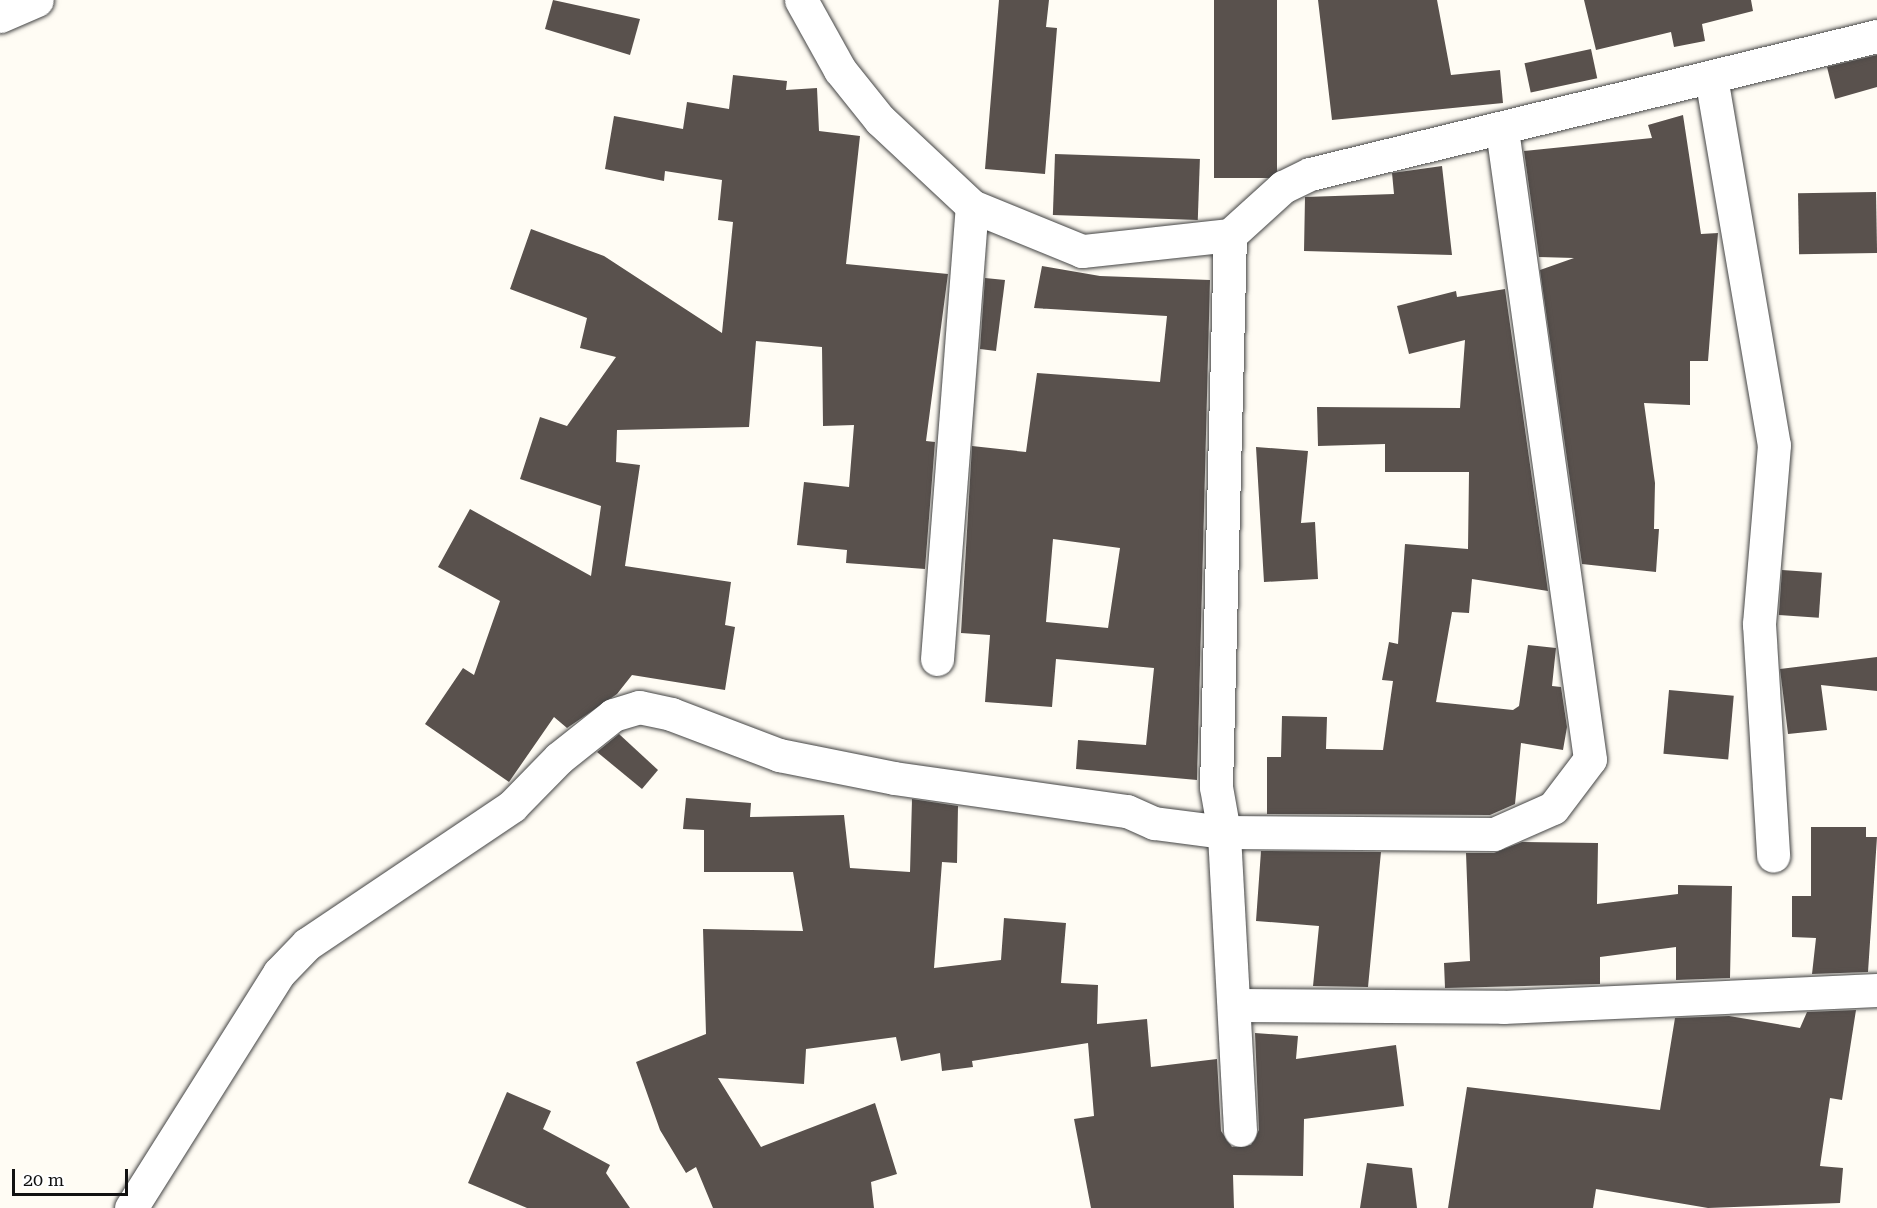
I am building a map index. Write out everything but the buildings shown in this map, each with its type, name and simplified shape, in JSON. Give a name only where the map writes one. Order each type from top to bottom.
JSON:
[{"type":"street","points":[[0,16],[37,0]]},
{"type":"street","points":[[801,0],[840,70],[880,120],[972,206],[1082,251],[1230,235],[1283,187],[1310,174],[1502,130],[1877,36]]},
{"type":"street","points":[[1711,77],[1774,445],[1760,624],[1773,856]]},
{"type":"street","points":[[131,1208],[279,973],[307,944],[512,806],[559,758],[613,715],[639,708],[671,714],[778,755],[894,778],[1127,811],[1154,823],[1224,832],[1494,834],[1553,808],[1590,759],[1502,130]]},
{"type":"street","points":[[937,659],[972,206]]},
{"type":"street","points":[[1230,235],[1216,787],[1224,832],[1236,1005],[1240,1130]]},
{"type":"street","points":[[1236,1005],[1503,1007],[1877,990]]}]
